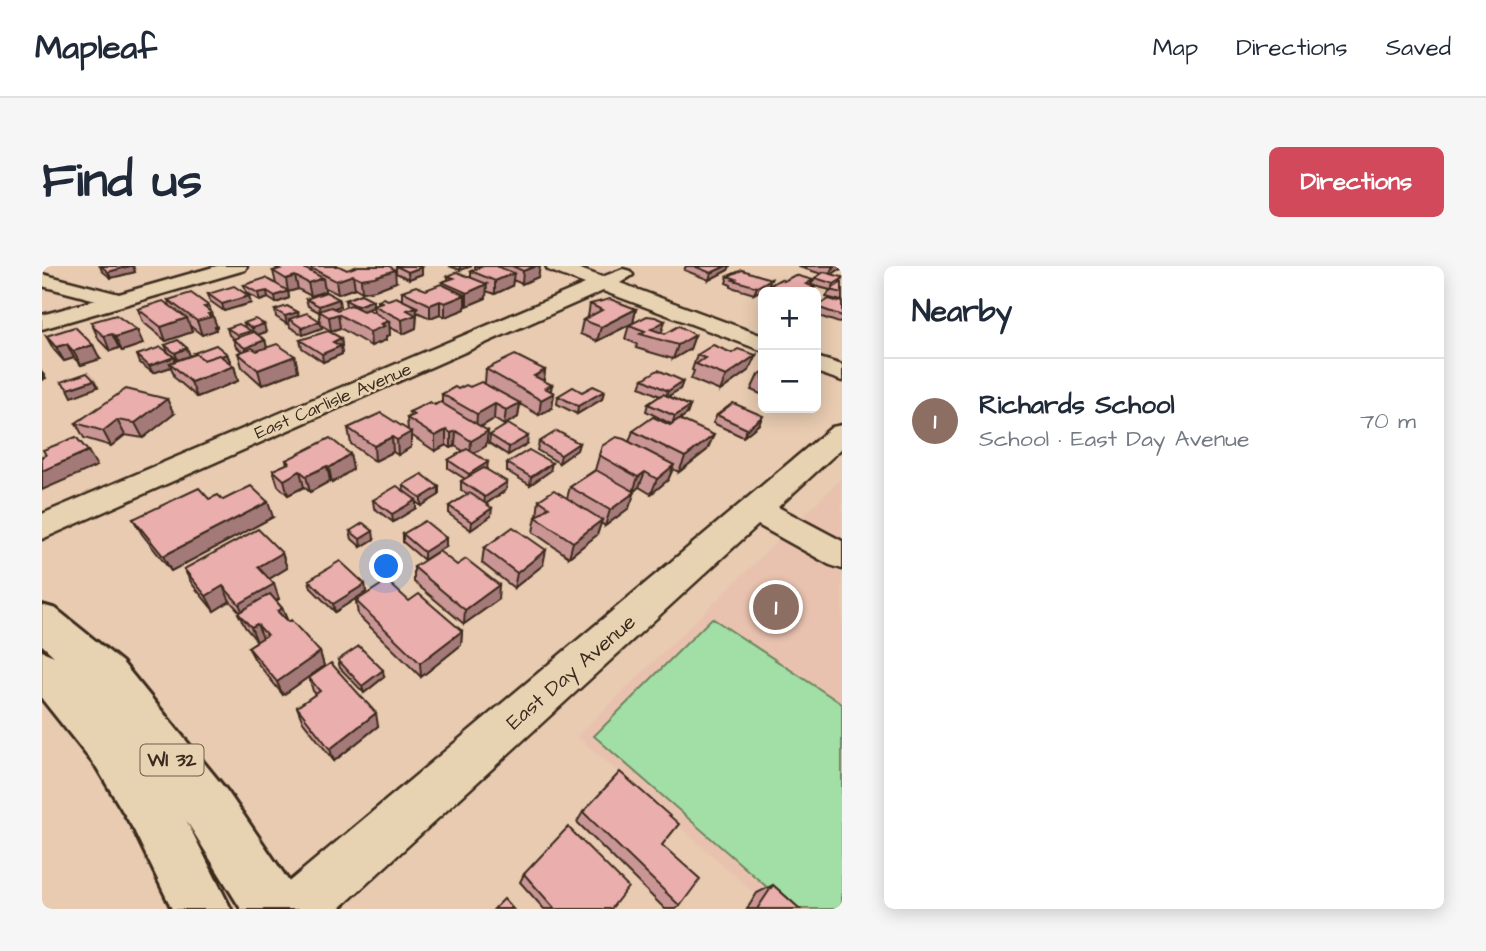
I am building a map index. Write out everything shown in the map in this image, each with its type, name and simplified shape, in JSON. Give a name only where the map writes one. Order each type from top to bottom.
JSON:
[{"type":"main road","name":"WI 32","points":[[42,621],[107,674],[209,809],[274,909]]},
{"type":"main road","name":"WI 32","points":[[42,670],[66,692],[131,773],[202,909]]},
{"type":"street","points":[[42,322],[238,266]]},
{"type":"street","points":[[555,266],[608,275],[758,324]]},
{"type":"street","points":[[608,275],[758,342]]},
{"type":"street","name":"East Carlisle Avenue","points":[[42,527],[608,275]]},
{"type":"street","points":[[42,279],[120,300]]},
{"type":"street","points":[[821,347],[842,354]]},
{"type":"street","points":[[821,366],[842,374]]},
{"type":"street","name":"East Day Avenue","points":[[298,909],[842,433]]},
{"type":"street","points":[[757,510],[842,555]]},
{"type":"shaded area","points":[[842,478],[842,909],[772,909],[577,736]]},
{"type":"green space","points":[[712,618],[842,704],[842,909],[792,909],[594,736]]},
{"type":"building","points":[[101,266],[130,266],[108,272]]},
{"type":"building","points":[[281,266],[300,266],[323,278],[308,283],[295,276],[286,279],[273,271]]},
{"type":"building","points":[[339,266],[347,270],[358,266],[389,266],[395,270],[374,277],[361,279],[353,275],[336,281],[311,268]]},
{"type":"building","points":[[396,266],[419,266],[422,267],[408,272]]},
{"type":"building","points":[[478,266],[496,266],[514,273],[495,281],[471,271],[481,267]]},
{"type":"building","points":[[512,266],[536,266],[523,271]]},
{"type":"building","points":[[694,266],[726,266],[711,273]]},
{"type":"building","points":[[742,270],[771,279],[757,287],[728,276]]},
{"type":"building","points":[[457,272],[487,284],[467,293],[442,282],[454,278],[448,276]]},
{"type":"building","points":[[824,272],[842,279],[834,284],[815,278]]},
{"type":"building","points":[[795,275],[813,280],[806,284],[815,287],[770,285],[781,279],[784,281]]},
{"type":"building","points":[[266,278],[288,291],[275,296],[267,291],[258,293],[244,285]]},
{"type":"building","points":[[842,283],[842,293],[830,290]]},
{"type":"building","points":[[441,284],[465,295],[445,303],[440,301],[430,305],[402,291],[416,286],[426,290]]},
{"type":"building","points":[[234,286],[249,296],[222,304],[208,294]]},
{"type":"building","points":[[326,292],[339,299],[319,306],[306,299]]},
{"type":"building","points":[[191,293],[209,306],[204,307],[212,313],[208,314],[211,317],[197,321],[168,300]]},
{"type":"building","points":[[361,294],[373,300],[357,306],[345,300]]},
{"type":"building","points":[[396,297],[417,307],[407,310],[416,315],[402,320],[373,305],[382,302],[378,300],[383,298],[388,300]]},
{"type":"building","points":[[610,299],[636,309],[601,327],[583,320],[602,310],[590,304]]},
{"type":"building","points":[[829,299],[839,302],[842,300],[842,316],[821,308],[821,304]]},
{"type":"building","points":[[163,301],[187,318],[161,327],[138,309]]},
{"type":"building","points":[[351,305],[363,311],[368,309],[389,321],[381,324],[385,326],[370,332],[338,314],[329,317],[319,311],[331,307],[337,310]]},
{"type":"building","points":[[287,306],[298,312],[285,316],[275,310]]},
{"type":"building","points":[[307,313],[320,321],[302,328],[289,319]]},
{"type":"building","points":[[116,315],[137,330],[115,337],[112,334],[104,336],[92,326],[94,325],[91,322]]},
{"type":"building","points":[[647,316],[665,321],[651,329],[665,334],[679,326],[695,335],[678,345],[640,334],[645,331],[629,325]]},
{"type":"building","points":[[255,319],[264,324],[252,328],[244,323]]},
{"type":"building","points":[[239,324],[251,331],[238,335],[227,328]]},
{"type":"building","points":[[75,327],[93,345],[73,351],[67,344],[56,347],[46,336]]},
{"type":"building","points":[[328,331],[341,338],[333,342],[341,346],[322,354],[300,340]]},
{"type":"building","points":[[254,332],[265,340],[245,348],[233,339]]},
{"type":"building","points":[[178,340],[187,348],[175,353],[165,345]]},
{"type":"building","points":[[277,344],[295,356],[258,370],[238,353],[252,348],[257,351]]},
{"type":"building","points":[[216,345],[227,354],[204,360],[194,353]]},
{"type":"building","points":[[713,345],[732,353],[738,349],[756,355],[726,376],[696,364],[705,358],[697,355]]},
{"type":"building","points":[[161,347],[174,357],[149,366],[137,355]]},
{"type":"building","points":[[196,354],[204,360],[219,355],[234,366],[191,382],[170,363]]},
{"type":"building","points":[[515,355],[545,370],[534,376],[552,385],[545,388],[554,393],[541,400],[486,369]]},
{"type":"building","points":[[658,370],[683,381],[668,391],[643,379]]},
{"type":"building","points":[[87,373],[94,380],[68,389],[61,382]]},
{"type":"building","points":[[481,382],[520,403],[506,410],[495,404],[477,414],[442,394],[455,387],[470,387]]},
{"type":"building","points":[[593,386],[604,391],[578,406],[558,396],[573,387],[582,392]]},
{"type":"building","points":[[126,389],[167,399],[135,423],[117,420],[103,431],[76,423]]},
{"type":"building","points":[[663,394],[690,406],[675,416],[648,404]]},
{"type":"building","points":[[430,402],[435,405],[440,402],[488,431],[471,441],[456,431],[451,433],[446,430],[435,436],[407,418],[414,415],[409,412]]},
{"type":"building","points":[[733,403],[763,416],[747,429],[717,415]]},
{"type":"building","points":[[381,413],[411,432],[397,440],[392,437],[374,446],[348,428]]},
{"type":"building","points":[[653,417],[670,425],[679,419],[714,435],[685,457],[633,431]]},
{"type":"building","points":[[508,424],[528,436],[509,447],[490,435]]},
{"type":"building","points":[[557,431],[579,443],[561,455],[539,442]]},
{"type":"building","points":[[76,437],[88,451],[42,471],[42,456],[46,455],[43,450]]},
{"type":"building","points":[[616,437],[674,465],[657,479],[645,472],[638,477],[599,455],[602,446]]},
{"type":"building","points":[[330,438],[350,454],[329,468],[327,466],[306,476],[300,471],[284,480],[273,470],[289,463],[286,460]]},
{"type":"building","points":[[467,449],[488,462],[469,474],[448,460]]},
{"type":"building","points":[[529,450],[552,463],[531,477],[507,463]]},
{"type":"building","points":[[484,468],[507,482],[485,497],[461,481]]},
{"type":"building","points":[[596,470],[635,492],[610,510],[570,487]]},
{"type":"building","points":[[422,474],[439,487],[421,498],[403,485]]},
{"type":"building","points":[[251,486],[268,502],[163,556],[133,519],[199,488],[209,499],[218,495],[223,500]]},
{"type":"building","points":[[397,486],[416,500],[392,514],[373,500]]},
{"type":"building","points":[[554,490],[602,520],[573,542],[536,517],[549,507],[539,500]]},
{"type":"building","points":[[470,493],[492,508],[472,522],[449,506]]},
{"type":"building","points":[[425,521],[446,538],[424,552],[403,534]]},
{"type":"building","points":[[363,523],[373,531],[360,539],[350,531]]},
{"type":"building","points":[[513,527],[546,550],[517,573],[484,548]]},
{"type":"building","points":[[258,529],[282,553],[258,567],[274,584],[239,604],[223,586],[206,596],[184,569]]},
{"type":"building","points":[[439,551],[457,565],[466,559],[499,585],[465,610],[414,567]]},
{"type":"building","points":[[340,561],[365,584],[333,604],[309,580]]},
{"type":"building","points":[[387,581],[409,601],[419,594],[462,631],[420,663],[356,601]]},
{"type":"building","points":[[270,594],[282,608],[277,611],[288,622],[291,620],[320,652],[277,682],[248,647],[267,635],[257,624],[251,627],[238,613]]},
{"type":"building","points":[[359,646],[383,670],[362,686],[338,660]]},
{"type":"building","points":[[331,663],[376,713],[330,749],[297,707],[320,691],[309,678]]},
{"type":"building","points":[[620,772],[679,824],[662,845],[700,879],[680,906],[583,812]]},
{"type":"building","points":[[568,827],[628,887],[611,909],[555,909],[524,874]]},
{"type":"building","points":[[773,885],[800,909],[757,909]]},
{"type":"building","points":[[504,899],[513,909],[494,909]]},
{"type":"place","name":"Richards School","points":[[776,607]]}]
